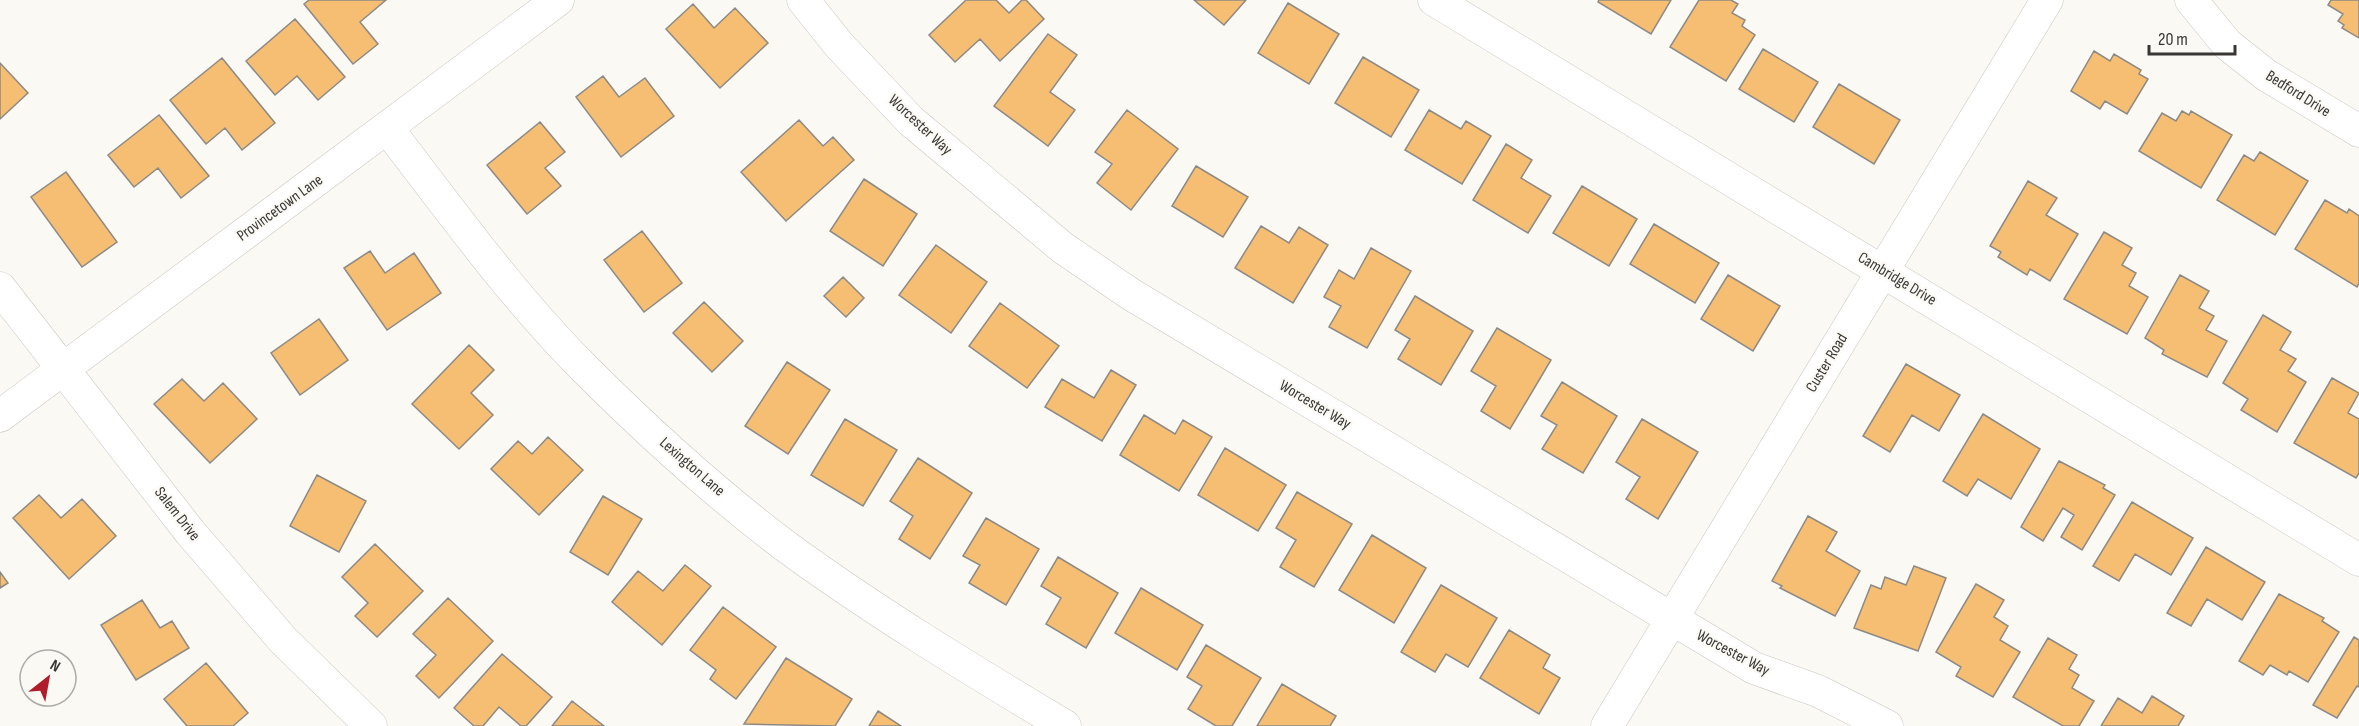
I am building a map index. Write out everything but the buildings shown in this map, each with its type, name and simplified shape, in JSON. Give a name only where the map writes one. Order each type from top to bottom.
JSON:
[{"type":"street","name":"Provincetown Lane","points":[[0,416],[388,129],[558,0]]},
{"type":"street","name":"Worcester Way","points":[[803,0],[839,45],[911,121],[1063,248],[1132,295],[1754,668],[1818,691],[1887,726]]},
{"type":"street","name":"Cambridge Drive","points":[[1434,0],[2359,560]]},
{"type":"street","name":"Custer Road","points":[[1607,726],[2047,0]]},
{"type":"street","name":"Bedford Drive","points":[[2191,0],[2227,44],[2266,75],[2359,131]]},
{"type":"street","name":"Lexington Lane","points":[[388,129],[512,290],[585,369],[689,466],[784,544],[933,647],[1065,726]]},
{"type":"street","name":"Salem Drive","points":[[0,288],[190,532],[283,640],[371,726]]}]
